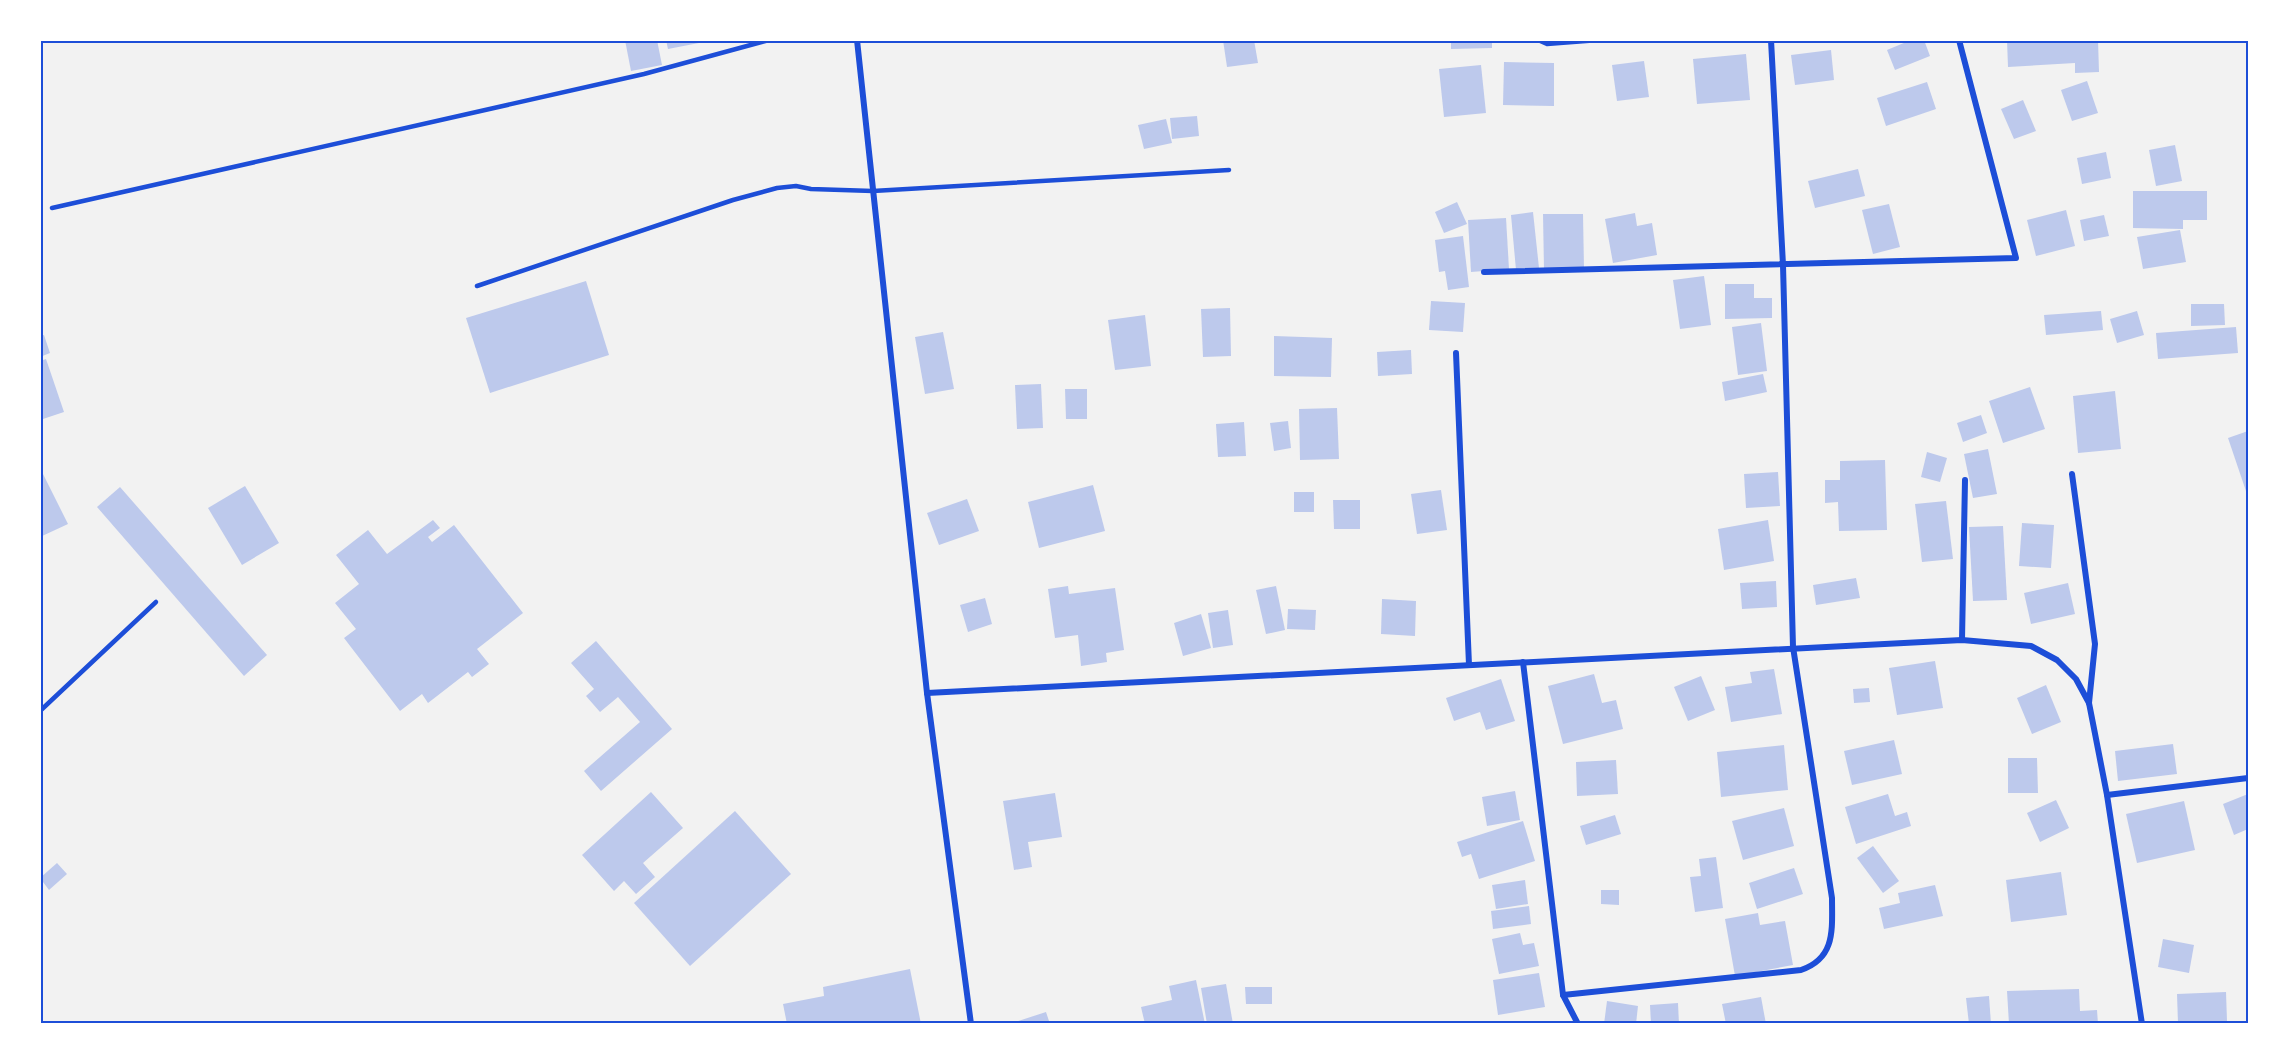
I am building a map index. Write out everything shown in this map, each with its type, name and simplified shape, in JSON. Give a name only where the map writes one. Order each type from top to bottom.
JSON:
[{"type":"street","points":[[857,40],[927,693],[971,1023]]},
{"type":"street","points":[[1563,995],[1801,970],[1813,966],[1822,958],[1829,946],[1832,931],[1832,898],[1793,647],[1783,265],[1771,40]]},
{"type":"street","points":[[1484,272],[2016,258],[1959,40]]},
{"type":"street","points":[[1456,353],[1469,664]]},
{"type":"street","points":[[2072,474],[2095,644],[2089,703],[2142,1023]]},
{"type":"street","points":[[1962,640],[1965,480]]},
{"type":"street","points":[[927,693],[1962,640],[2031,646],[2057,660],[2076,679],[2089,703]]},
{"type":"street","points":[[1523,662],[1563,995],[1578,1023]]},
{"type":"street","points":[[2106,795],[2248,778]]},
{"type":"lane","points":[[52,208],[644,74],[769,40]]},
{"type":"lane","points":[[1538,40],[1547,44],[1599,40]]},
{"type":"lane","points":[[477,286],[733,200],[777,188],[796,186],[811,189],[873,191],[1229,170]]},
{"type":"lane","points":[[40,711],[156,602]]},
{"type":"building","points":[[625,40],[657,40],[662,65],[631,71]]},
{"type":"building","points":[[666,40],[704,40],[704,42],[668,49]]},
{"type":"building","points":[[1223,40],[1254,40],[1258,63],[1227,67]]},
{"type":"building","points":[[1451,40],[1492,40],[1492,48],[1451,49]]},
{"type":"building","points":[[1911,40],[1924,40],[1930,56],[1895,70],[1887,50]]},
{"type":"building","points":[[2007,40],[2098,40],[2099,72],[2075,73],[2075,63],[2008,67]]},
{"type":"building","points":[[1831,50],[1834,80],[1795,85],[1791,55]]},
{"type":"building","points":[[1746,54],[1750,100],[1697,104],[1693,59]]},
{"type":"building","points":[[1644,61],[1649,97],[1617,101],[1612,65]]},
{"type":"building","points":[[1504,62],[1554,63],[1554,106],[1503,105]]},
{"type":"building","points":[[1481,65],[1486,113],[1444,117],[1439,69]]},
{"type":"building","points":[[2087,81],[2098,113],[2072,121],[2061,90]]},
{"type":"building","points":[[1927,82],[1936,109],[1886,126],[1877,98]]},
{"type":"building","points":[[2023,100],[2036,131],[2014,139],[2001,109]]},
{"type":"building","points":[[1197,116],[1199,136],[1172,139],[1170,118]]},
{"type":"building","points":[[1166,119],[1172,143],[1144,149],[1138,125]]},
{"type":"building","points":[[2175,145],[2182,181],[2156,186],[2149,150]]},
{"type":"building","points":[[2106,152],[2111,178],[2082,184],[2077,158]]},
{"type":"building","points":[[1858,169],[1865,196],[1815,208],[1808,181]]},
{"type":"building","points":[[2133,191],[2207,191],[2207,220],[2183,220],[2183,229],[2133,228]]},
{"type":"building","points":[[1457,202],[1467,224],[1444,233],[1435,212]]},
{"type":"building","points":[[1889,204],[1900,247],[1873,254],[1862,210]]},
{"type":"building","points":[[2066,210],[2075,246],[2036,256],[2027,220]]},
{"type":"building","points":[[1533,212],[1539,268],[1516,270],[1511,215]]},
{"type":"building","points":[[1635,213],[1637,226],[1652,223],[1657,255],[1613,263],[1605,219]]},
{"type":"building","points":[[1543,214],[1583,214],[1584,268],[1544,269]]},
{"type":"building","points":[[2104,215],[2109,236],[2084,241],[2080,220]]},
{"type":"building","points":[[1506,218],[1509,269],[1471,272],[1468,220]]},
{"type":"building","points":[[2180,230],[2186,262],[2143,269],[2137,237]]},
{"type":"building","points":[[1463,236],[1469,287],[1448,290],[1445,271],[1439,272],[1435,240]]},
{"type":"building","points":[[1704,276],[1711,325],[1680,329],[1673,280]]},
{"type":"building","points":[[586,281],[609,355],[490,393],[466,318]]},
{"type":"building","points":[[1725,284],[1754,284],[1754,298],[1772,298],[1772,318],[1725,319]]},
{"type":"building","points":[[1431,301],[1465,303],[1463,332],[1429,330]]},
{"type":"building","points":[[2191,304],[2224,304],[2225,325],[2191,326]]},
{"type":"building","points":[[1230,308],[1231,356],[1203,357],[1201,309]]},
{"type":"building","points":[[2101,311],[2103,330],[2046,335],[2044,315]]},
{"type":"building","points":[[2137,311],[2144,335],[2117,343],[2110,319]]},
{"type":"building","points":[[1145,315],[1151,366],[1115,370],[1108,320]]},
{"type":"building","points":[[1761,323],[1767,371],[1738,375],[1732,327]]},
{"type":"building","points":[[2236,327],[2238,353],[2158,359],[2156,333]]},
{"type":"building","points":[[943,332],[954,389],[925,394],[915,337]]},
{"type":"building","points":[[44,335],[50,353],[40,357],[40,336]]},
{"type":"building","points":[[1274,336],[1332,338],[1331,377],[1274,376]]},
{"type":"building","points":[[1411,350],[1412,374],[1378,376],[1377,352]]},
{"type":"building","points":[[46,359],[64,412],[40,420],[40,361]]},
{"type":"building","points":[[1763,374],[1767,392],[1725,401],[1722,382]]},
{"type":"building","points":[[1041,384],[1043,428],[1017,429],[1015,385]]},
{"type":"building","points":[[2030,387],[2045,429],[2003,443],[1989,401]]},
{"type":"building","points":[[1065,389],[1087,389],[1087,419],[1066,419]]},
{"type":"building","points":[[2115,391],[2121,449],[2078,453],[2073,396]]},
{"type":"building","points":[[1337,408],[1339,459],[1300,460],[1299,409]]},
{"type":"building","points":[[1981,415],[1987,433],[1963,442],[1957,423]]},
{"type":"building","points":[[1288,421],[1291,448],[1274,451],[1270,423]]},
{"type":"building","points":[[1244,422],[1246,456],[1218,457],[1216,424]]},
{"type":"building","points":[[2248,431],[2248,497],[2228,438]]},
{"type":"building","points":[[1988,449],[1997,494],[1973,498],[1964,454]]},
{"type":"building","points":[[1927,452],[1947,458],[1940,482],[1921,477]]},
{"type":"building","points":[[1885,460],[1887,530],[1839,531],[1838,502],[1825,503],[1825,480],[1840,480],[1840,461]]},
{"type":"building","points":[[40,468],[68,524],[40,537]]},
{"type":"building","points":[[1778,472],[1780,506],[1746,508],[1744,474]]},
{"type":"building","points":[[1093,485],[1105,531],[1039,548],[1028,502]]},
{"type":"building","points":[[245,486],[279,543],[242,565],[208,508]]},
{"type":"building","points":[[120,487],[267,655],[244,676],[97,507]]},
{"type":"building","points":[[1441,490],[1447,530],[1417,534],[1411,494]]},
{"type":"building","points":[[1294,492],[1314,492],[1314,512],[1294,512]]},
{"type":"building","points":[[967,499],[979,531],[939,545],[927,513]]},
{"type":"building","points":[[1333,500],[1360,500],[1360,529],[1334,529]]},
{"type":"building","points":[[1946,501],[1953,559],[1922,562],[1915,504]]},
{"type":"building","points":[[433,520],[440,528],[428,537],[432,542],[454,525],[523,613],[477,649],[489,664],[472,677],[468,672],[428,703],[422,694],[400,711],[344,638],[356,629],[335,603],[359,584],[336,555],[368,530],[387,554]]},
{"type":"building","points":[[1768,520],[1774,561],[1724,570],[1718,529]]},
{"type":"building","points":[[2022,523],[2054,525],[2051,568],[2019,566]]},
{"type":"building","points":[[2003,526],[2007,600],[1973,601],[1969,527]]},
{"type":"building","points":[[1856,578],[1860,598],[1816,605],[1813,585]]},
{"type":"building","points":[[1776,581],[1777,607],[1742,609],[1740,583]]},
{"type":"building","points":[[2068,583],[2075,614],[2031,624],[2024,593]]},
{"type":"building","points":[[1068,586],[1069,594],[1115,588],[1124,650],[1106,653],[1107,662],[1081,666],[1078,635],[1055,638],[1048,589]]},
{"type":"building","points":[[1276,586],[1285,630],[1266,634],[1256,590]]},
{"type":"building","points":[[985,598],[992,624],[968,632],[960,605]]},
{"type":"building","points":[[1382,599],[1416,601],[1415,636],[1381,634]]},
{"type":"building","points":[[1288,609],[1316,610],[1315,630],[1287,629]]},
{"type":"building","points":[[1228,610],[1233,645],[1213,648],[1208,613]]},
{"type":"building","points":[[1201,614],[1211,648],[1183,656],[1174,623]]},
{"type":"building","points":[[596,641],[672,729],[601,791],[584,771],[640,722],[618,697],[600,712],[586,696],[594,689],[571,663]]},
{"type":"building","points":[[1935,661],[1943,708],[1897,715],[1889,668]]},
{"type":"building","points":[[1774,669],[1782,714],[1731,722],[1725,687],[1752,683],[1750,672]]},
{"type":"building","points":[[1594,674],[1602,703],[1616,700],[1623,729],[1563,744],[1548,686]]},
{"type":"building","points":[[1701,676],[1715,710],[1688,721],[1674,687]]},
{"type":"building","points":[[1501,679],[1515,721],[1486,730],[1480,712],[1454,721],[1446,698]]},
{"type":"building","points":[[2046,685],[2061,722],[2032,734],[2017,698]]},
{"type":"building","points":[[1869,688],[1870,702],[1854,703],[1853,689]]},
{"type":"building","points":[[1894,740],[1902,774],[1852,785],[1844,751]]},
{"type":"building","points":[[2173,744],[2177,774],[2118,781],[2115,751]]},
{"type":"building","points":[[1784,745],[1788,790],[1721,797],[1717,752]]},
{"type":"building","points":[[2008,758],[2037,758],[2038,793],[2008,793]]},
{"type":"building","points":[[1616,760],[1618,794],[1577,796],[1576,762]]},
{"type":"building","points":[[1515,791],[1520,820],[1487,826],[1482,797]]},
{"type":"building","points":[[651,792],[683,828],[643,863],[655,877],[636,894],[624,881],[614,891],[582,855]]},
{"type":"building","points":[[1055,793],[1062,837],[1028,842],[1032,867],[1014,870],[1003,801]]},
{"type":"building","points":[[1888,794],[1895,816],[1907,812],[1911,826],[1856,844],[1845,807]]},
{"type":"building","points":[[2248,794],[2248,829],[2234,835],[2223,804]]},
{"type":"building","points":[[2056,800],[2069,828],[2040,842],[2027,813]]},
{"type":"building","points":[[2184,801],[2195,850],[2137,863],[2126,814]]},
{"type":"building","points":[[1784,808],[1794,846],[1743,860],[1732,821]]},
{"type":"building","points":[[735,811],[791,874],[690,966],[634,903]]},
{"type":"building","points":[[1615,815],[1621,834],[1586,845],[1580,826]]},
{"type":"building","points":[[1523,821],[1535,861],[1479,879],[1471,854],[1462,857],[1457,842]]},
{"type":"building","points":[[1873,846],[1899,881],[1883,893],[1857,858]]},
{"type":"building","points":[[1716,857],[1723,908],[1695,912],[1690,877],[1701,876],[1699,859]]},
{"type":"building","points":[[57,863],[67,874],[49,890],[40,878]]},
{"type":"building","points":[[1794,868],[1803,894],[1757,909],[1749,883]]},
{"type":"building","points":[[2061,872],[2067,915],[2011,922],[2006,880]]},
{"type":"building","points":[[1525,880],[1528,904],[1496,909],[1492,885]]},
{"type":"building","points":[[1935,885],[1943,916],[1884,929],[1879,908],[1900,903],[1898,893]]},
{"type":"building","points":[[1601,890],[1619,890],[1619,905],[1601,904]]},
{"type":"building","points":[[1529,906],[1531,924],[1493,929],[1491,911]]},
{"type":"building","points":[[1758,913],[1760,925],[1785,921],[1793,965],[1735,976],[1725,919]]},
{"type":"building","points":[[1520,933],[1523,945],[1534,943],[1539,966],[1499,974],[1492,939]]},
{"type":"building","points":[[2163,939],[2194,945],[2189,973],[2158,967]]},
{"type":"building","points":[[910,969],[921,1024],[787,1024],[783,1004],[824,996],[823,987]]},
{"type":"building","points":[[1539,973],[1545,1007],[1498,1015],[1493,980]]},
{"type":"building","points":[[1196,980],[1205,1024],[1145,1024],[1141,1007],[1172,1000],[1169,986]]},
{"type":"building","points":[[1226,984],[1233,1024],[1207,1024],[1201,988]]},
{"type":"building","points":[[1245,987],[1272,987],[1272,1004],[1246,1004]]},
{"type":"building","points":[[2079,989],[2080,1011],[2097,1010],[2098,1024],[2009,1024],[2007,991]]},
{"type":"building","points":[[2226,992],[2227,1021],[2178,1023],[2177,994]]},
{"type":"building","points":[[1989,996],[1991,1024],[1969,1024],[1966,998]]},
{"type":"building","points":[[1761,997],[1766,1024],[1726,1024],[1722,1004]]},
{"type":"building","points":[[1607,1001],[1638,1006],[1636,1024],[1604,1024]]},
{"type":"building","points":[[1678,1003],[1679,1024],[1651,1024],[1650,1005]]},
{"type":"building","points":[[1046,1012],[1050,1024],[1012,1024],[1012,1023]]}]
